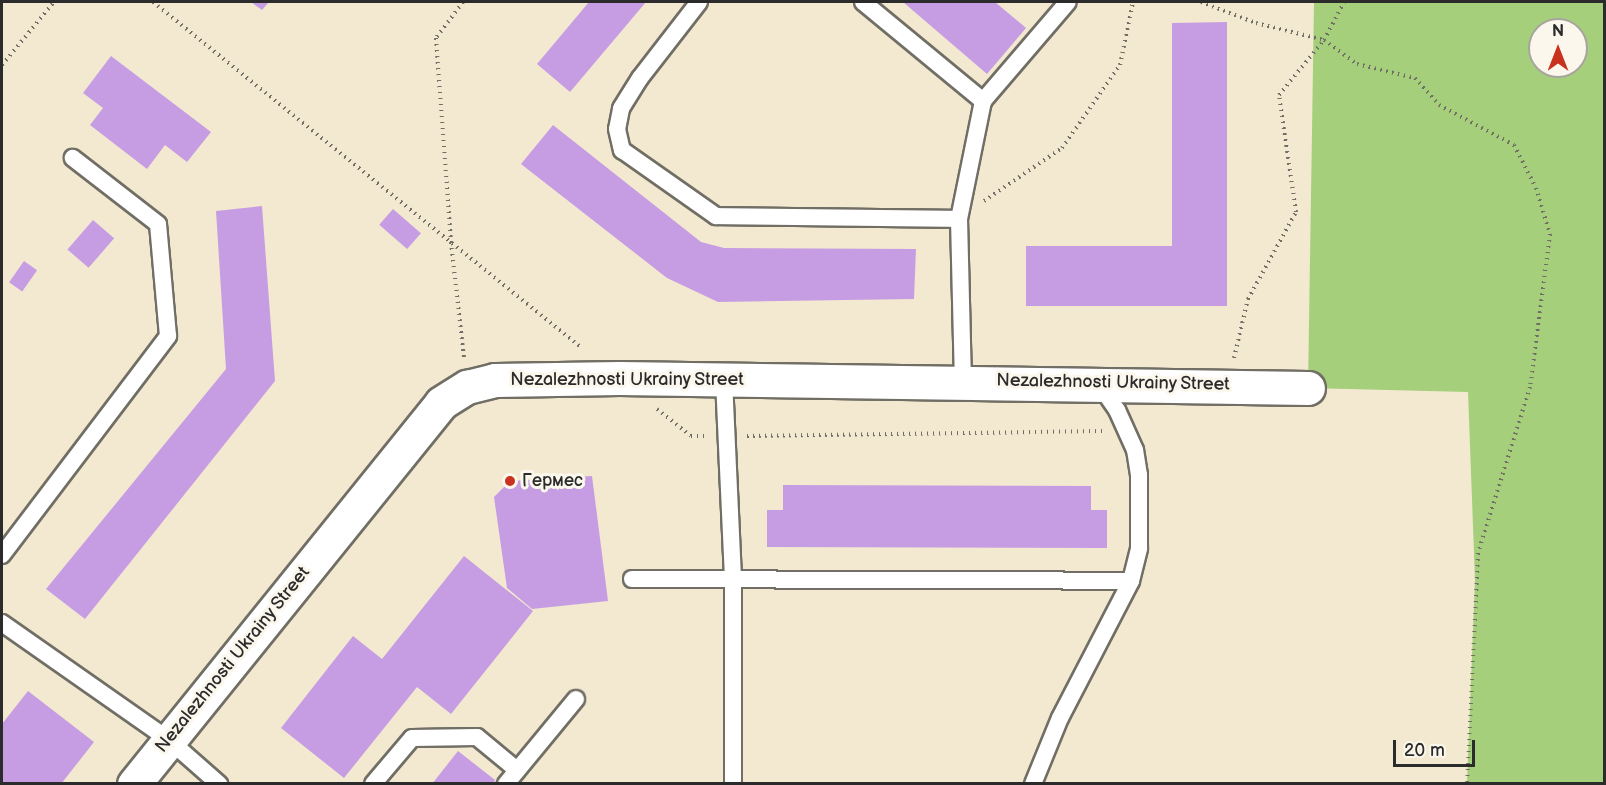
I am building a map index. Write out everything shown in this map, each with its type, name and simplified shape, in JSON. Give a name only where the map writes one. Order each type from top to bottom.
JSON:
[{"type":"street","name":"Nezalezhnosti Ukrainy Street","points":[[134,783],[441,403],[467,387],[495,380],[619,378],[963,380],[1308,388]]},
{"type":"lane","points":[[699,2],[640,78],[621,109],[617,129],[622,150],[716,216],[959,219]]},
{"type":"lane","points":[[863,2],[983,101]]},
{"type":"lane","points":[[963,380],[959,219],[983,101],[1068,2]]},
{"type":"lane","points":[[2,555],[168,336],[158,224],[73,158]]},
{"type":"lane","points":[[724,380],[733,580],[733,783]]},
{"type":"lane","points":[[1033,783],[1060,718],[1131,581],[1139,548],[1139,475],[1128,430],[1097,382]]},
{"type":"lane","points":[[632,579],[1131,581]]},
{"type":"lane","points":[[2,623],[169,740],[219,783]]},
{"type":"lane","points":[[373,783],[412,738],[477,737],[512,777],[576,699]]},
{"type":"path","points":[[2,65],[54,2]]},
{"type":"path","points":[[153,2],[619,378]]},
{"type":"path","points":[[464,2],[436,38],[451,242],[467,387]]},
{"type":"path","points":[[959,219],[1062,148],[1120,65],[1132,2]]},
{"type":"path","points":[[1201,2],[1256,23],[1324,40],[1357,64],[1415,78],[1439,105],[1514,144],[1536,188],[1550,234],[1530,387],[1478,553],[1467,783]]},
{"type":"path","points":[[1227,385],[1248,299],[1296,212],[1279,95],[1324,40],[1344,2]]},
{"type":"path","points":[[655,407],[691,436],[1128,430]]},
{"type":"green space","points":[[1314,2],[1604,2],[1604,783],[1467,783],[1475,580],[1468,392],[1308,388]]},
{"type":"building","points":[[251,2],[269,2],[262,10]]},
{"type":"building","points":[[589,2],[646,2],[570,92],[537,64]]},
{"type":"building","points":[[903,2],[995,2],[1026,28],[987,74]]},
{"type":"building","points":[[1227,22],[1227,306],[1026,306],[1026,246],[1172,246],[1172,23]]},
{"type":"building","points":[[111,56],[211,132],[187,162],[165,145],[147,169],[90,125],[103,108],[83,93]]},
{"type":"building","points":[[553,125],[701,242],[724,248],[916,249],[914,299],[718,302],[667,278],[521,164]]},
{"type":"building","points":[[262,206],[275,381],[85,619],[46,589],[226,369],[216,211]]},
{"type":"building","points":[[393,209],[421,233],[407,249],[379,225]]},
{"type":"building","points":[[93,220],[114,238],[89,268],[67,249]]},
{"type":"building","points":[[24,261],[37,270],[22,291],[9,282]]},
{"type":"building","points":[[592,476],[608,601],[532,609],[507,588],[494,497],[510,481]]},
{"type":"building","points":[[783,485],[1091,486],[1091,510],[1107,510],[1107,548],[767,547],[767,510],[783,510]]},
{"type":"building","points":[[464,556],[533,611],[451,714],[417,687],[344,778],[281,728],[353,636],[382,659]]},
{"type":"building","points":[[28,691],[94,742],[61,784],[2,784],[2,724]]},
{"type":"building","points":[[458,751],[495,780],[493,784],[432,784]]},
{"type":"place","name":"Гермес","points":[[510,481]]}]
